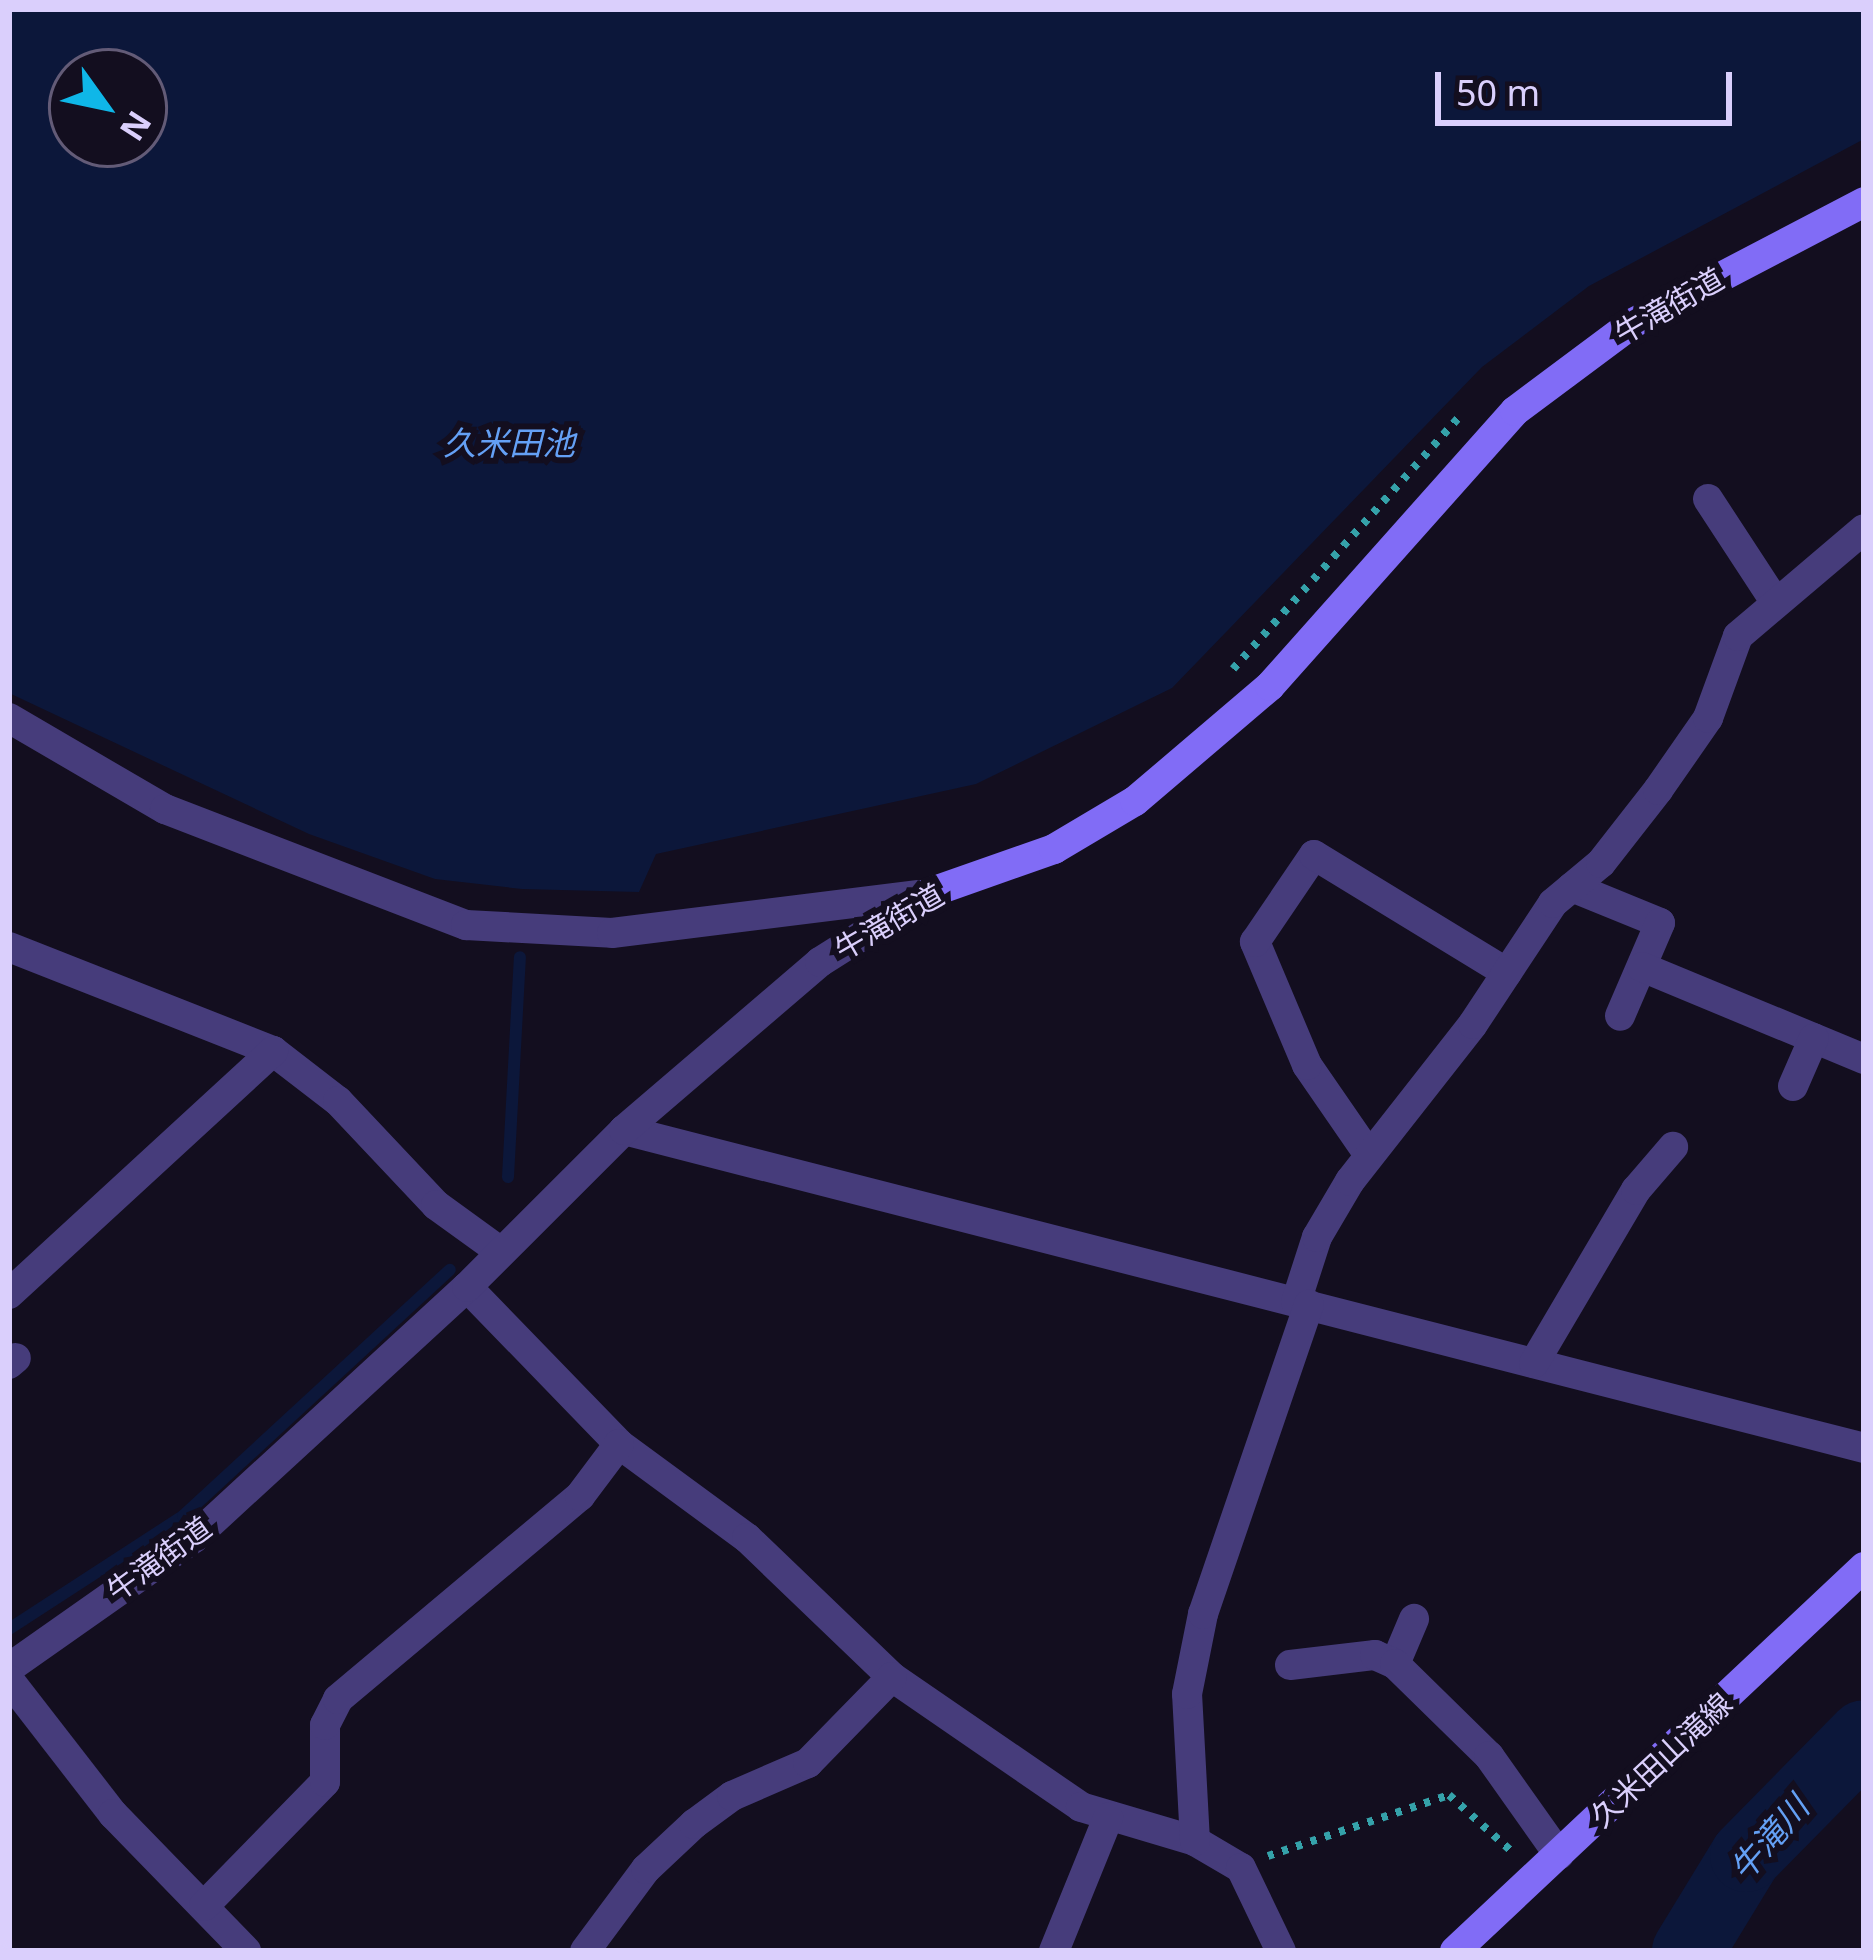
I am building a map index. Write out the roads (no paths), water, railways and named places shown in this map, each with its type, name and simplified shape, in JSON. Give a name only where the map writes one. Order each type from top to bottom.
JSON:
[{"type":"street","name":"牛滝街道","points":[[9,1669],[194,1538],[467,1287],[624,1130],[820,962],[928,893],[1054,849],[1135,801],[1270,686],[1515,411],[1633,323],[1864,202]]},
{"type":"street","points":[[1708,499],[1774,600]]},
{"type":"street","points":[[1195,1841],[1187,1694],[1203,1614],[1302,1303],[1317,1237],[1369,1154],[1573,886],[1600,862],[1685,751],[1708,718],[1738,636],[1774,600],[1864,529]]},
{"type":"street","points":[[9,718],[165,808],[466,925],[612,933],[928,893]]},
{"type":"street","points":[[1369,1154],[1307,1065],[1255,942],[1314,855],[1507,974]]},
{"type":"street","points":[[1573,886],[1660,923],[1621,1016]]},
{"type":"street","points":[[9,947],[273,1051],[338,1101],[436,1205],[501,1252]]},
{"type":"street","points":[[1642,967],[1864,1059]]},
{"type":"street","points":[[1793,1086],[1814,1038]]},
{"type":"street","points":[[9,1294],[273,1051]]},
{"type":"street","points":[[624,1130],[1864,1448]]},
{"type":"street","points":[[1534,1363],[1636,1190],[1672,1147]]},
{"type":"street","points":[[467,1287],[620,1444],[747,1538],[892,1677],[1108,1818],[1195,1841],[1241,1868],[1281,1951]]},
{"type":"street","points":[[204,1906],[325,1782],[325,1725],[338,1700],[580,1496],[620,1444]]},
{"type":"street","name":"久米田山滝線","points":[[1456,1951],[1864,1567]]},
{"type":"street","points":[[1395,1664],[1414,1619]]},
{"type":"street","points":[[1290,1665],[1375,1654],[1395,1664],[1489,1756],[1548,1865]]},
{"type":"street","points":[[584,1951],[646,1870],[694,1824],[732,1796],[808,1763],[892,1677]]},
{"type":"street","points":[[9,1680],[113,1814],[204,1906],[230,1946]]},
{"type":"street","points":[[1054,1951],[1108,1818]]},
{"type":"water","name":"久米田池","points":[[9,9],[1864,9],[1864,139],[1589,286],[1482,367],[1172,688],[976,784],[656,854],[639,892],[522,889],[435,879],[309,834],[9,693]]},
{"type":"waterway","points":[[508,1177],[520,957]]},
{"type":"waterway","points":[[9,1629],[183,1516],[450,1270]]},
{"type":"waterway","name":"牛滝川","points":[[1688,1951],[1746,1856],[1864,1736]]}]
